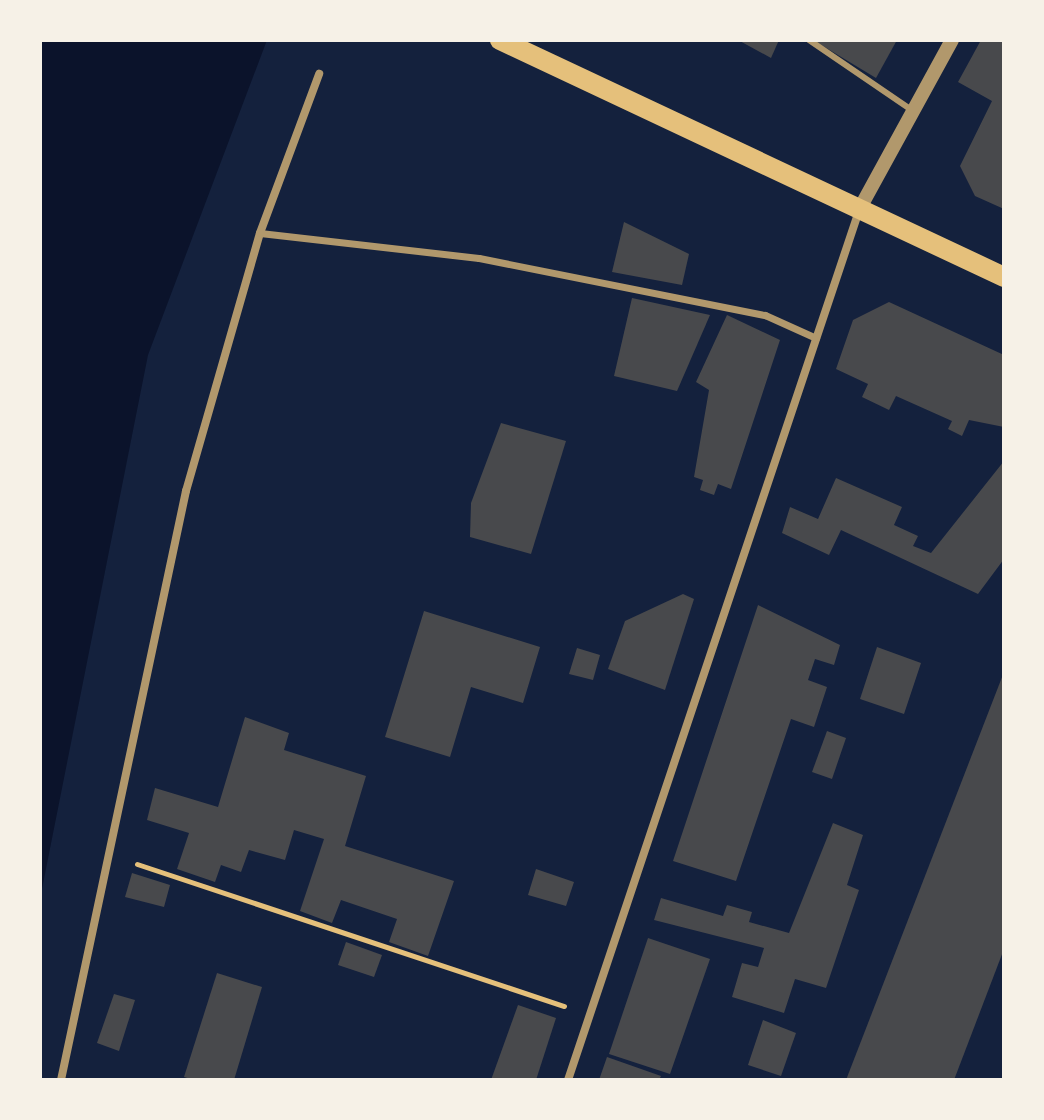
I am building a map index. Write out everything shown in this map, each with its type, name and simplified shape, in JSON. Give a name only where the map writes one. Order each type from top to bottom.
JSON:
[{"type":"main road","points":[[500,40],[1004,277]]},
{"type":"street","points":[[568,1080],[860,208],[952,40]]},
{"type":"street","points":[[61,1080],[113,855],[186,491],[260,233],[319,74]]},
{"type":"street","points":[[260,233],[479,258],[765,315],[816,338]]},
{"type":"lane","points":[[809,40],[913,111]]},
{"type":"path","points":[[113,855],[591,1014]]},
{"type":"water","points":[[40,40],[267,40],[148,355],[40,899]]},
{"type":"building","points":[[738,40],[779,40],[771,58]]},
{"type":"building","points":[[813,40],[897,40],[876,78]]},
{"type":"building","points":[[981,40],[1004,40],[1004,209],[975,196],[960,166],[992,101],[958,82]]},
{"type":"building","points":[[624,222],[689,254],[682,285],[612,272]]},
{"type":"building","points":[[632,298],[710,315],[677,391],[614,376]]},
{"type":"building","points":[[889,302],[1004,355],[1004,427],[969,420],[962,436],[948,429],[952,421],[896,396],[889,410],[862,397],[868,384],[836,369],[853,320]]},
{"type":"building","points":[[727,315],[780,340],[731,489],[718,484],[714,495],[700,490],[703,480],[694,477],[709,390],[696,382]]},
{"type":"building","points":[[501,423],[566,441],[531,554],[470,537],[471,503]]},
{"type":"building","points":[[1004,461],[1004,559],[978,594],[841,530],[829,555],[782,533],[790,507],[818,519],[836,478],[902,507],[894,525],[918,536],[913,546],[931,553]]},
{"type":"building","points":[[683,594],[694,599],[665,690],[608,669],[625,621]]},
{"type":"building","points":[[758,605],[840,645],[834,665],[815,659],[808,680],[827,687],[814,727],[791,719],[736,881],[673,861]]},
{"type":"building","points":[[424,611],[540,647],[523,703],[471,687],[450,757],[385,737]]},
{"type":"building","points":[[877,647],[921,663],[904,714],[860,699]]},
{"type":"building","points":[[577,648],[600,655],[593,680],[569,674]]},
{"type":"building","points":[[1004,672],[1004,949],[954,1080],[846,1080]]},
{"type":"building","points":[[245,717],[289,733],[284,750],[366,776],[345,846],[454,881],[428,956],[389,942],[397,919],[341,900],[332,923],[300,911],[324,839],[294,830],[285,860],[249,850],[241,872],[221,865],[215,882],[177,869],[189,833],[147,820],[155,788],[218,807]]},
{"type":"building","points":[[827,731],[846,738],[832,779],[812,772]]},
{"type":"building","points":[[833,823],[863,835],[847,885],[859,890],[826,988],[795,979],[784,1013],[732,997],[742,963],[758,967],[764,948],[654,920],[661,898],[723,916],[727,905],[752,912],[749,922],[789,933]]},
{"type":"building","points":[[536,869],[574,882],[566,906],[528,895]]},
{"type":"building","points":[[132,873],[170,885],[164,907],[125,897]]},
{"type":"building","points":[[648,938],[710,959],[670,1074],[609,1054]]},
{"type":"building","points":[[346,942],[382,955],[374,977],[338,965]]},
{"type":"building","points":[[217,973],[262,987],[234,1080],[194,1080],[184,1077]]},
{"type":"building","points":[[114,994],[135,1000],[119,1051],[97,1043]]},
{"type":"building","points":[[518,1005],[556,1018],[536,1080],[491,1080]]},
{"type":"building","points":[[763,1020],[796,1033],[781,1076],[748,1065]]},
{"type":"building","points":[[607,1057],[661,1076],[659,1080],[599,1080]]}]
